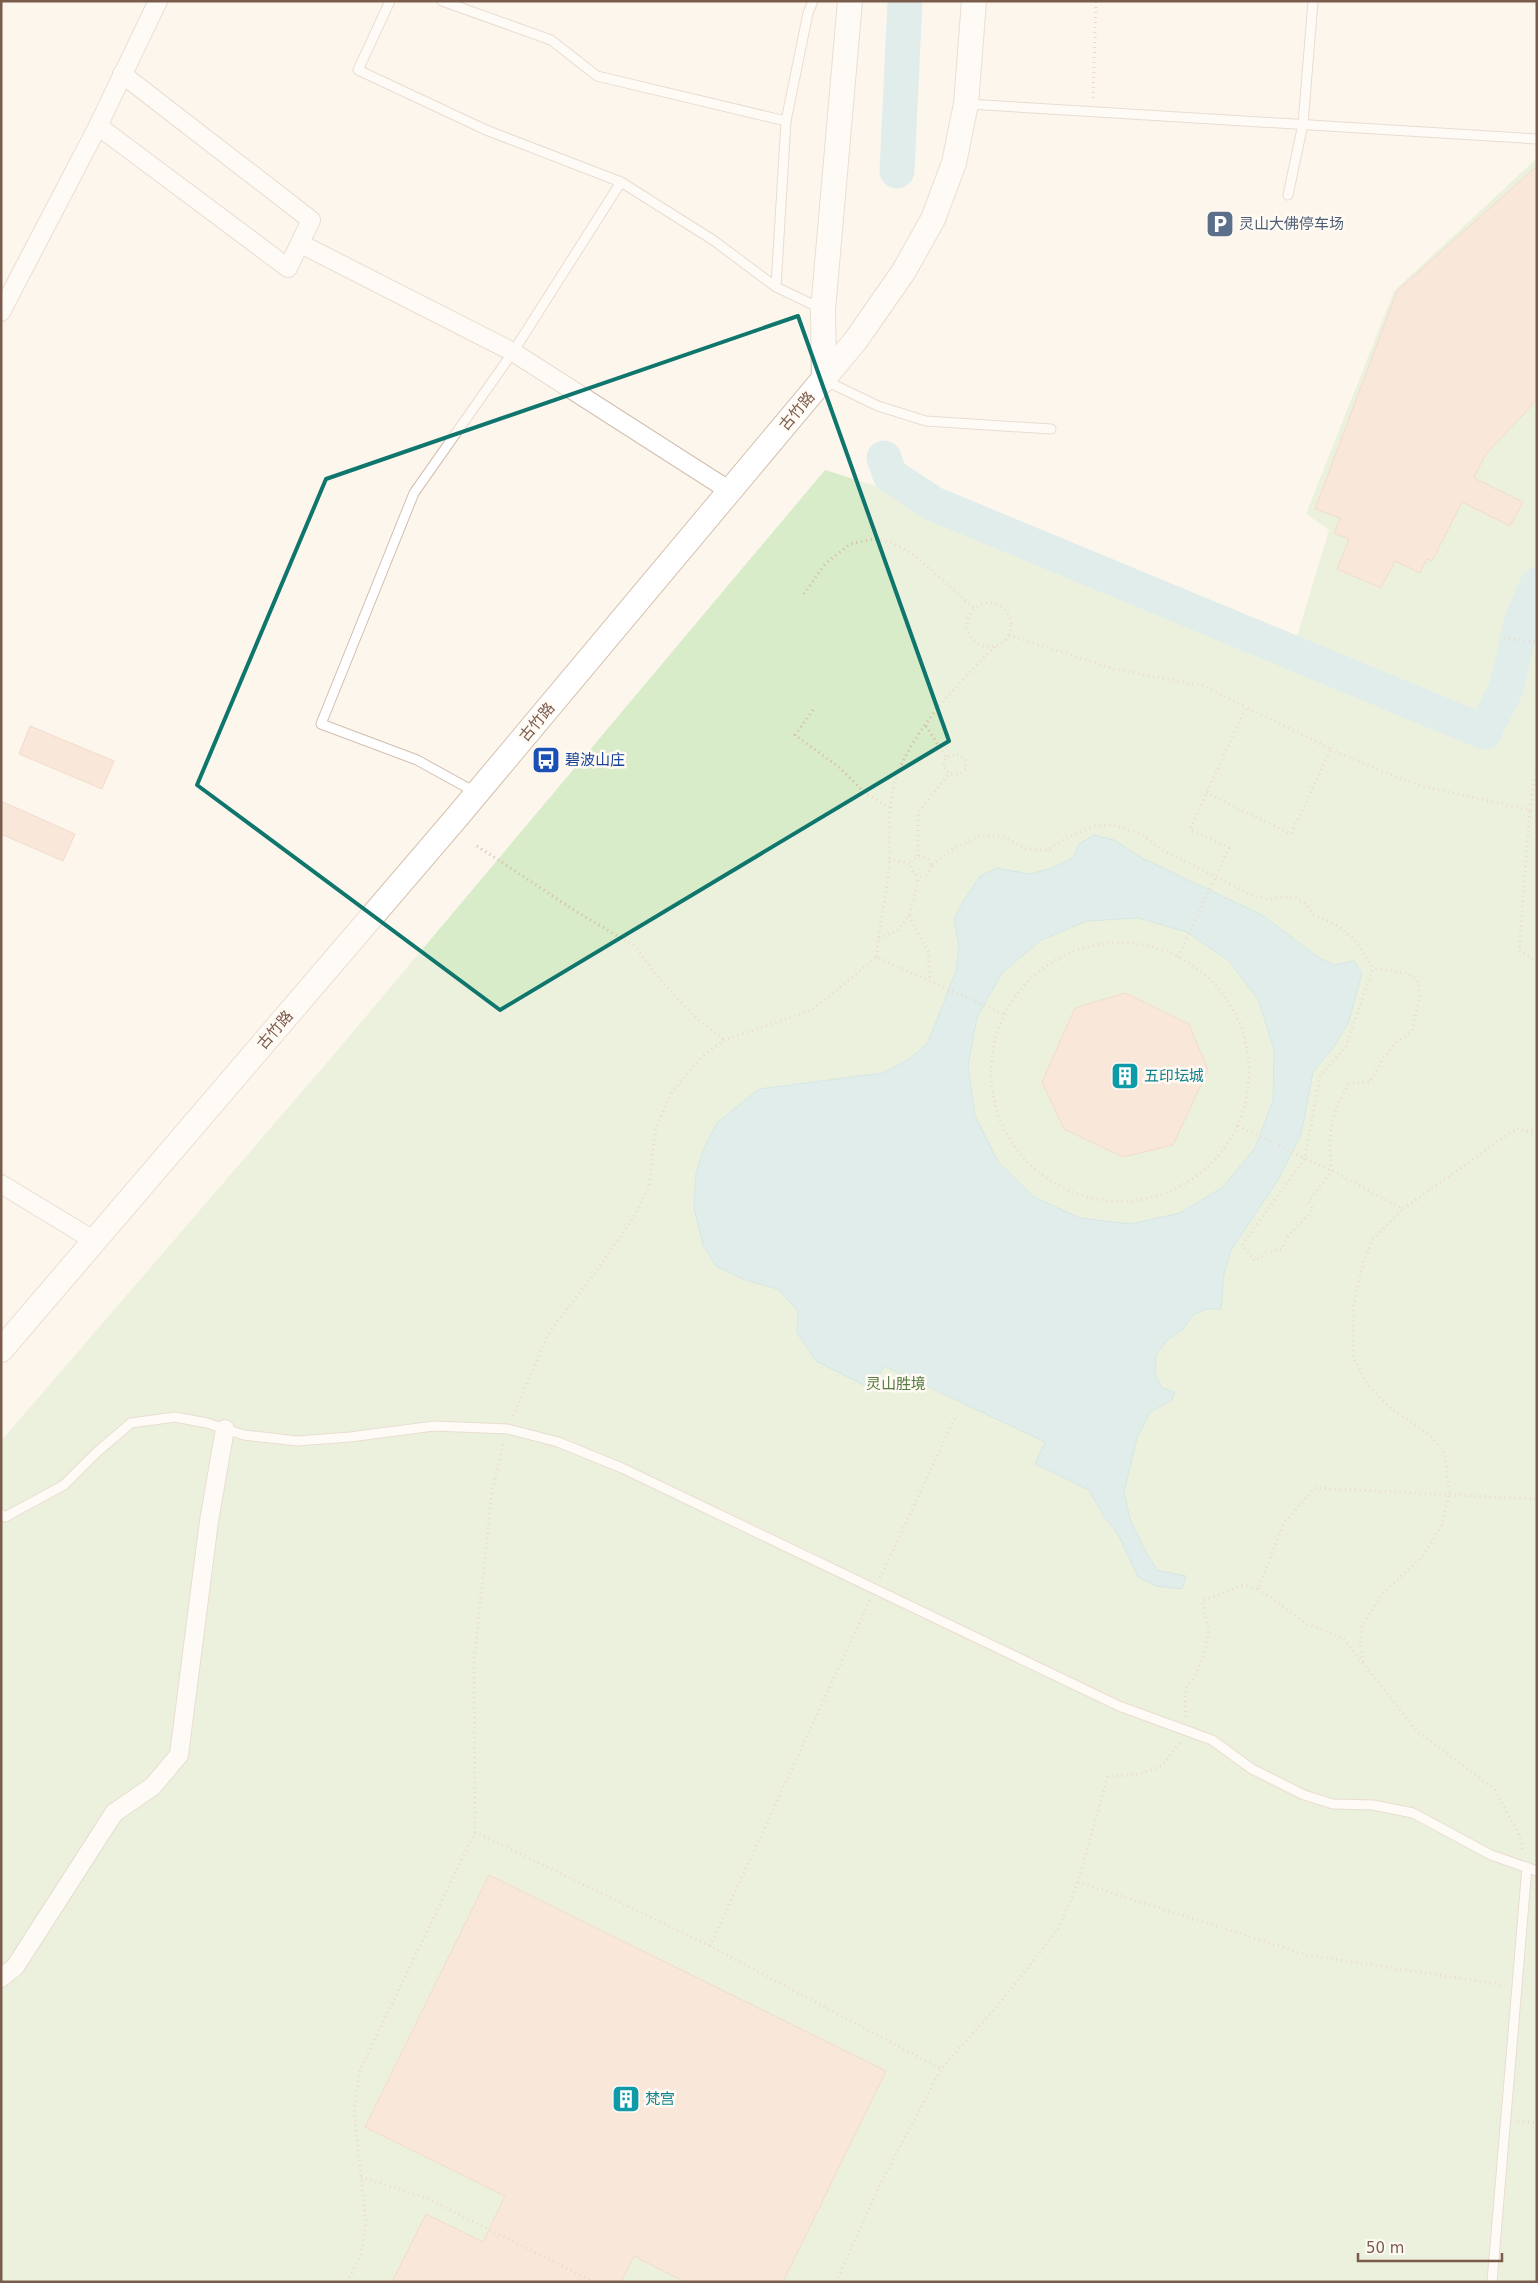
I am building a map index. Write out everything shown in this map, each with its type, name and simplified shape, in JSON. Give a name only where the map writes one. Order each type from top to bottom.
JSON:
[{"type":"main road","name":"古竹路","points":[[1,1350],[477,794],[824,380],[823,310],[850,1]]},
{"type":"main road","points":[[824,380],[856,340],[904,272],[932,219],[954,163],[966,104],[974,1]]},
{"type":"street","points":[[1,312],[98,126],[158,1]]},
{"type":"street","points":[[98,126],[288,268],[311,220],[122,74]]},
{"type":"street","points":[[300,244],[513,352],[730,492]]},
{"type":"street","points":[[1,1184],[95,1241]]},
{"type":"street","points":[[1,1978],[15,1967],[114,1813],[153,1786],[179,1755],[210,1521],[225,1429]]},
{"type":"lane","points":[[390,1],[358,70],[486,130],[621,182],[713,240],[776,287],[823,310]]},
{"type":"lane","points":[[442,1],[551,40],[597,76],[786,121]]},
{"type":"lane","points":[[776,287],[786,121],[808,13],[813,1]]},
{"type":"lane","points":[[1288,196],[1303,124],[1313,1]]},
{"type":"lane","points":[[966,104],[1537,139]]},
{"type":"lane","points":[[477,794],[417,760],[321,724],[414,493],[513,352],[621,182]]},
{"type":"lane","points":[[824,380],[878,406],[926,421],[1051,429]]},
{"type":"lane","points":[[1,1514],[5,1516],[64,1485],[97,1452],[131,1423],[175,1418],[207,1423],[244,1435],[297,1440],[350,1437],[434,1426],[508,1429],[558,1442],[622,1468],[1119,1706],[1212,1740],[1252,1769],[1304,1795],[1334,1804],[1374,1805],[1413,1814],[1491,1855],[1537,1871]]},
{"type":"lane","points":[[1492,2282],[1527,1867]]},
{"type":"path","points":[[1093,112],[1096,1]]},
{"type":"path","points":[[804,594],[825,564],[850,544],[873,539],[891,542],[914,555],[974,608]]},
{"type":"path","points":[[347,2282],[361,2254],[366,2224],[354,2109],[360,2070],[475,1832],[474,1661],[492,1490],[508,1429],[522,1391],[548,1334],[598,1269],[633,1218],[649,1187],[656,1127],[672,1092],[702,1057],[724,1040],[812,1010],[877,956],[878,938],[885,909],[895,783],[908,751],[926,726],[974,668],[1009,634],[1011,620],[1002,607],[988,603],[974,608],[967,621],[970,636],[982,645],[997,645]]},
{"type":"path","points":[[1009,634],[1114,669],[1204,686],[1364,764],[1421,786],[1530,810]]},
{"type":"path","points":[[1504,638],[1537,642]]},
{"type":"path","points":[[1178,956],[1228,848],[1190,829],[1246,707]]},
{"type":"path","points":[[812,710],[794,735],[840,768],[866,792],[892,809]]},
{"type":"path","points":[[926,726],[946,757]]},
{"type":"path","points":[[1206,793],[1291,834],[1332,749]]},
{"type":"path","points":[[946,757],[957,754],[965,760],[966,769],[960,774],[948,774]]},
{"type":"path","points":[[946,757],[943,766],[948,774]]},
{"type":"path","points":[[1537,762],[1530,810],[1518,950],[1537,962]]},
{"type":"path","points":[[919,877],[911,870],[911,864],[918,856],[918,813],[948,774]]},
{"type":"path","points":[[919,877],[929,875],[932,865],[953,849],[981,835],[1004,837],[1027,849],[1048,850],[1064,838],[1095,826],[1114,825],[1141,834],[1160,849],[1252,895],[1269,900],[1281,897],[1294,897],[1306,904],[1314,915],[1337,925],[1355,940],[1373,968],[1407,973],[1419,982],[1419,1000],[1412,1031],[1396,1043],[1384,1057],[1370,1082],[1350,1083],[1340,1097],[1333,1115],[1329,1139],[1332,1171],[1309,1202],[1313,1210],[1288,1236],[1282,1249],[1255,1260],[1242,1245],[1305,1158],[1320,1075],[1345,1049],[1373,968]]},
{"type":"path","points":[[477,846],[577,912],[636,947],[655,974],[692,1013],[724,1040]]},
{"type":"path","points":[[918,856],[927,857],[932,865]]},
{"type":"path","points":[[889,859],[911,864]]},
{"type":"path","points":[[878,938],[897,931],[909,915],[919,877]]},
{"type":"path","points":[[909,915],[928,952],[930,979]]},
{"type":"path","points":[[1121,942],[1141,945],[1178,956],[1202,972],[1222,992],[1240,1025],[1246,1043],[1250,1071],[1246,1099],[1238,1126],[1222,1153],[1199,1175],[1172,1190],[1142,1199],[1111,1201],[1080,1195],[1052,1182],[1027,1162],[1008,1137],[996,1108],[990,1077],[993,1046],[1003,1014],[1018,991],[1038,971],[1064,955],[1092,945],[1121,942]]},
{"type":"path","points":[[877,956],[1003,1014]]},
{"type":"path","points":[[1238,1126],[1332,1171],[1403,1209]]},
{"type":"path","points":[[1363,1662],[1360,1646],[1362,1626],[1384,1592],[1423,1556],[1441,1527],[1449,1494],[1445,1454],[1432,1437],[1389,1407],[1368,1386],[1353,1357],[1352,1308],[1363,1263],[1373,1239],[1403,1209],[1517,1128],[1537,1135]]},
{"type":"path","points":[[1525,1131],[1537,1128]]},
{"type":"path","points":[[710,1946],[956,1416]]},
{"type":"path","points":[[1258,1589],[1284,1523],[1314,1488],[1537,1499]]},
{"type":"path","points":[[836,2282],[879,2187],[940,2069],[1000,2003],[1059,1928],[1078,1882],[1108,1776],[1136,1775],[1162,1766],[1179,1746],[1187,1713],[1185,1689],[1195,1676],[1210,1631],[1202,1601],[1243,1585],[1258,1589],[1307,1624],[1343,1638],[1417,1731],[1494,1788],[1520,1836],[1527,1867]]},
{"type":"path","points":[[475,1832],[710,1946],[940,2069]]},
{"type":"path","points":[[1078,1882],[1306,1955],[1517,1987]]},
{"type":"path","points":[[361,2177],[426,2198],[594,2282]]},
{"type":"highlighted area","points":[[798,316],[949,741],[500,1010],[197,785],[326,479]]},
{"type":"green space","name":"灵山胜境","points":[[1537,158],[1537,2282],[1,2282],[1,1441],[336,1052],[825,470],[902,494],[1291,656],[1329,530],[1306,514],[1394,291]]},
{"type":"water","points":[[1094,835],[1114,840],[1142,858],[1262,915],[1319,958],[1335,965],[1354,961],[1362,973],[1349,1021],[1335,1045],[1313,1072],[1301,1135],[1278,1180],[1231,1250],[1224,1274],[1221,1309],[1206,1309],[1193,1315],[1183,1329],[1167,1340],[1156,1355],[1155,1374],[1162,1388],[1175,1392],[1171,1401],[1151,1411],[1137,1438],[1124,1492],[1130,1519],[1145,1550],[1157,1570],[1186,1576],[1182,1589],[1156,1586],[1138,1577],[1119,1536],[1103,1515],[1089,1490],[1035,1464],[1045,1442],[884,1366],[872,1389],[816,1361],[797,1333],[798,1311],[778,1289],[745,1280],[716,1266],[703,1245],[694,1208],[696,1173],[703,1151],[717,1123],[759,1089],[883,1073],[909,1059],[927,1044],[939,1015],[956,971],[959,946],[954,920],[961,905],[980,876],[997,868],[1030,874],[1052,868],[1074,857],[1079,844]],"holes":[[[1138,918],[1187,932],[1229,961],[1259,1001],[1274,1050],[1273,1100],[1255,1148],[1223,1187],[1180,1213],[1131,1224],[1080,1218],[1034,1197],[998,1162],[975,1116],[968,1066],[977,1017],[1002,973],[1041,940],[1087,921]]]},
{"type":"building","points":[[1537,166],[1537,400],[1485,455],[1474,478],[1523,502],[1510,526],[1462,502],[1432,561],[1427,559],[1420,573],[1395,561],[1381,588],[1337,569],[1349,539],[1334,533],[1340,518],[1315,509],[1397,291]]},
{"type":"building","points":[[30,726],[114,761],[102,789],[19,754]]},
{"type":"building","points":[[1,801],[75,834],[63,861],[1,834]]},
{"type":"building","name":"五印坛城","points":[[1125,993],[1189,1024],[1208,1070],[1173,1145],[1123,1157],[1064,1129],[1042,1082],[1075,1008]]},
{"type":"building","name":"梵宫","points":[[489,1875],[886,2071],[783,2282],[685,2282],[634,2256],[621,2282],[392,2282],[426,2214],[483,2242],[505,2196],[365,2127]]},
{"type":"waterway","points":[[897,171],[905,1]]},
{"type":"waterway","points":[[884,458],[890,475],[934,504],[1484,732],[1506,689],[1522,620],[1537,585]]},
{"type":"place","name":"灵山大佛停车场","points":[[1220,224]]},
{"type":"place","name":"碧波山庄","points":[[546,760]]},
{"type":"place","name":"五印坛城","points":[[1125,1076]]},
{"type":"place","name":"梵宫","points":[[626,2099]]}]
